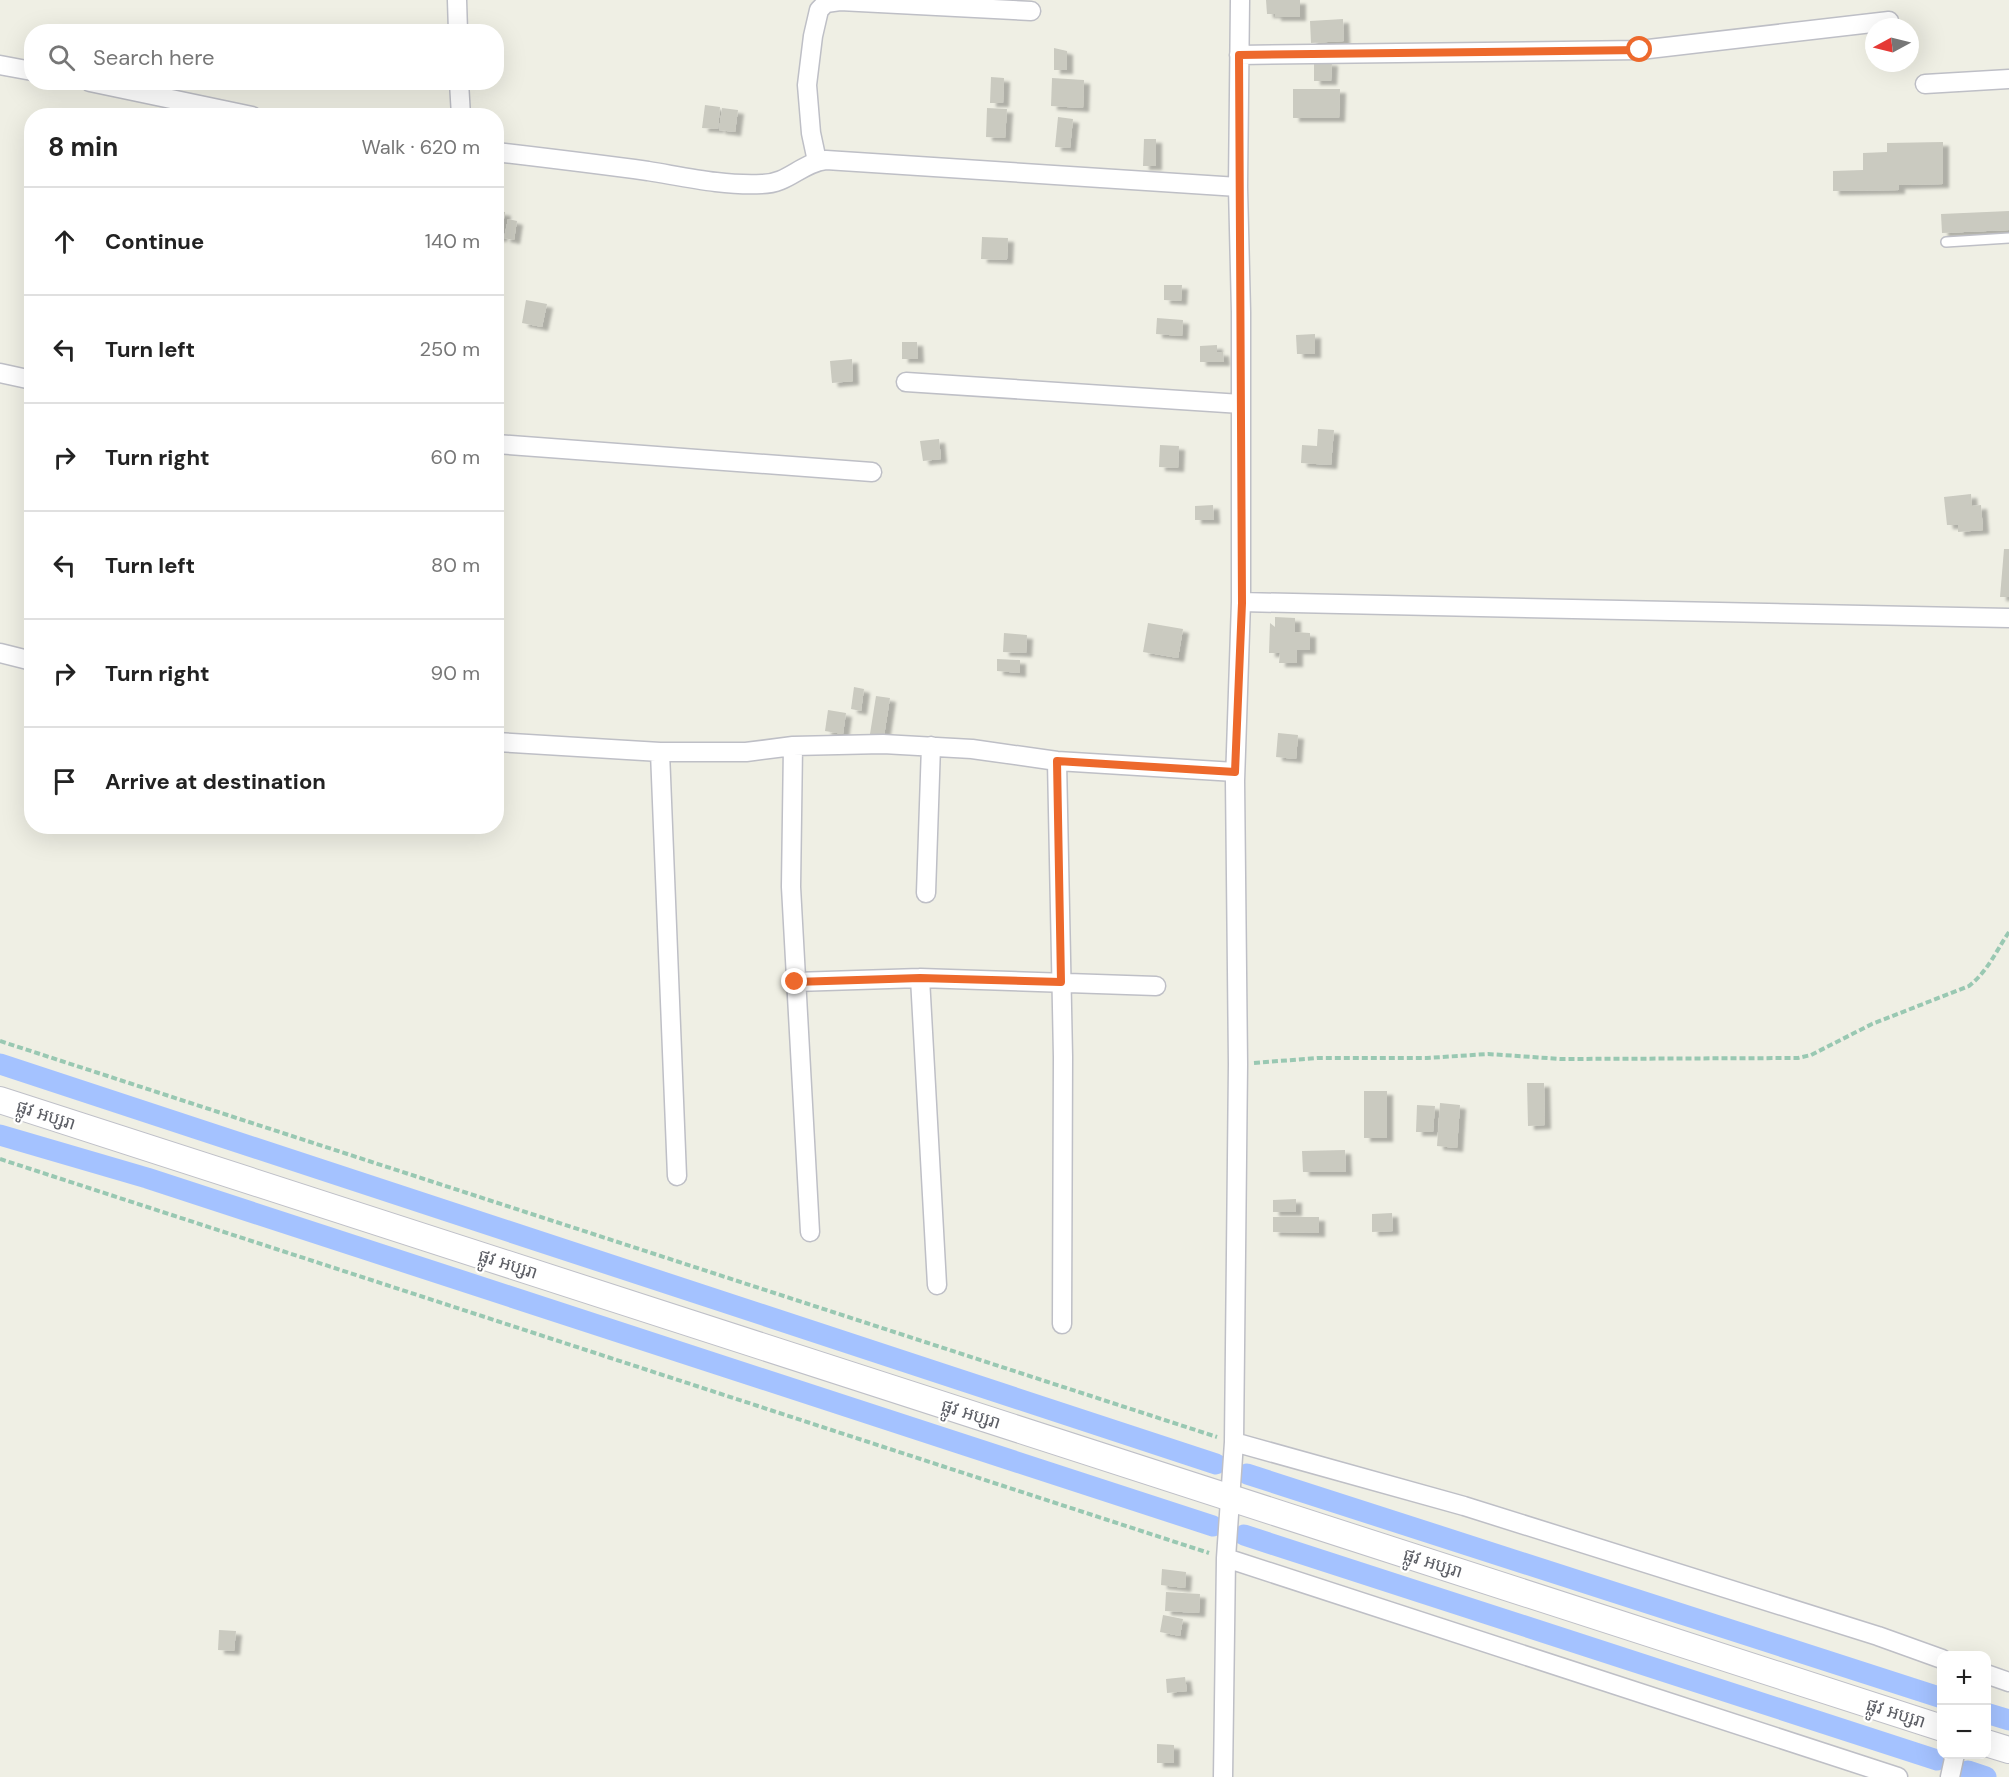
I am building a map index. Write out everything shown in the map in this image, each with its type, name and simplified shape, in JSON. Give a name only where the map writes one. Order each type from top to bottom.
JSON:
[{"type":"street","points":[[457,0],[458,24]]},
{"type":"street","points":[[1223,1777],[1226,1558],[1234,1442],[1238,1064],[1235,772],[1242,603],[1238,187],[1240,0]]},
{"type":"street","points":[[817,162],[811,133],[807,85],[814,23],[819,10],[826,3],[840,1],[1031,11]]},
{"type":"street","points":[[1239,55],[1640,50],[1865,24]]},
{"type":"street","points":[[0,65],[24,70]]},
{"type":"street","points":[[1925,84],[2009,79]]},
{"type":"street","points":[[128,90],[214,108]]},
{"type":"street","points":[[459,90],[461,108]]},
{"type":"street","points":[[504,153],[726,183],[764,184],[782,181],[806,165],[826,160],[1238,187]]},
{"type":"street","points":[[0,374],[24,378]]},
{"type":"street","points":[[906,382],[1241,404]]},
{"type":"street","points":[[504,445],[872,472]]},
{"type":"street","points":[[1242,603],[2009,618]]},
{"type":"street","points":[[0,653],[24,660]]},
{"type":"street","points":[[504,742],[660,752],[746,752],[793,746],[883,744],[972,749],[1057,761],[1235,772]]},
{"type":"street","points":[[793,746],[790,832],[795,982],[810,1232]]},
{"type":"street","points":[[926,893],[931,746]]},
{"type":"street","points":[[660,752],[677,1176]]},
{"type":"street","points":[[1057,761],[1061,982],[1062,1324]]},
{"type":"street","points":[[795,982],[920,978],[1156,986]]},
{"type":"street","points":[[920,978],[937,1285]]},
{"type":"street","name":"ផ្លូវ អប្សរា","points":[[0,1100],[1937,1727]]},
{"type":"street","points":[[1234,1442],[1464,1506],[1878,1636],[1937,1658]]},
{"type":"street","points":[[1226,1558],[1898,1777]]},
{"type":"street","points":[[1991,1676],[2009,1682]]},
{"type":"street","points":[[1991,1745],[2009,1750]]},
{"type":"street","points":[[1950,1777],[1954,1759]]},
{"type":"lane","points":[[1946,242],[2009,238]]},
{"type":"path","points":[[1238,1064],[1317,1058],[1427,1058],[1488,1054],[1561,1059],[1798,1059],[1811,1055],[1872,1024],[1969,986],[1979,978],[2009,932]]},
{"type":"path","points":[[0,1041],[1234,1442]]},
{"type":"path","points":[[0,1159],[1226,1558]]},
{"type":"building","points":[[1266,0],[1300,0],[1300,17],[1275,17],[1275,14],[1267,14]]},
{"type":"building","points":[[1343,19],[1344,41],[1311,43],[1310,21]]},
{"type":"building","points":[[1054,48],[1067,51],[1067,70],[1054,70]]},
{"type":"building","points":[[1314,61],[1332,62],[1331,81],[1314,81]]},
{"type":"building","points":[[991,77],[1004,78],[1003,103],[990,103]]},
{"type":"building","points":[[1052,78],[1084,80],[1083,108],[1051,106]]},
{"type":"building","points":[[1293,89],[1340,89],[1339,118],[1293,118]]},
{"type":"building","points":[[705,105],[720,107],[718,129],[702,128]]},
{"type":"building","points":[[722,108],[738,110],[735,132],[719,130]]},
{"type":"building","points":[[987,108],[1007,109],[1005,138],[986,137]]},
{"type":"building","points":[[1058,117],[1073,119],[1070,148],[1055,147]]},
{"type":"building","points":[[1144,139],[1156,139],[1156,166],[1143,166]]},
{"type":"building","points":[[1943,142],[1943,184],[1899,185],[1899,190],[1833,191],[1833,171],[1863,170],[1863,153],[1887,152],[1887,143]]},
{"type":"building","points":[[2009,211],[2009,230],[1942,233],[1941,214]]},
{"type":"building","points":[[508,219],[517,221],[514,240],[504,238]]},
{"type":"building","points":[[982,237],[1008,238],[1007,260],[981,259]]},
{"type":"building","points":[[1164,285],[1182,285],[1181,301],[1164,300]]},
{"type":"building","points":[[526,300],[547,304],[542,327],[522,323]]},
{"type":"building","points":[[1157,318],[1183,320],[1182,336],[1156,334]]},
{"type":"building","points":[[1315,334],[1315,354],[1297,354],[1296,335]]},
{"type":"building","points":[[902,342],[917,342],[918,359],[902,359]]},
{"type":"building","points":[[1217,345],[1217,352],[1223,352],[1224,362],[1200,362],[1200,346]]},
{"type":"building","points":[[852,359],[853,381],[832,383],[830,361]]},
{"type":"building","points":[[1318,429],[1334,430],[1331,465],[1301,463],[1302,445],[1317,446]]},
{"type":"building","points":[[939,439],[941,459],[923,461],[920,441]]},
{"type":"building","points":[[1160,445],[1179,446],[1178,468],[1159,467]]},
{"type":"building","points":[[1971,494],[1972,506],[1981,505],[1983,530],[1958,532],[1958,525],[1947,525],[1944,497]]},
{"type":"building","points":[[1213,505],[1214,520],[1195,520],[1195,506]]},
{"type":"building","points":[[2004,549],[2009,549],[2009,597],[2000,597]]},
{"type":"building","points":[[1275,617],[1295,618],[1295,632],[1310,633],[1310,650],[1297,650],[1297,663],[1279,663],[1280,653],[1269,653],[1270,623],[1275,627]]},
{"type":"building","points":[[1148,623],[1183,629],[1178,658],[1143,652]]},
{"type":"building","points":[[1004,633],[1027,635],[1026,653],[1003,652]]},
{"type":"building","points":[[997,659],[1020,660],[1020,673],[997,671]]},
{"type":"building","points":[[854,687],[864,689],[861,711],[851,709]]},
{"type":"building","points":[[876,696],[890,698],[884,736],[870,734]]},
{"type":"building","points":[[828,710],[846,713],[843,734],[825,731]]},
{"type":"building","points":[[1278,733],[1298,735],[1296,759],[1276,757]]},
{"type":"building","points":[[1527,1083],[1544,1083],[1545,1125],[1528,1126]]},
{"type":"building","points":[[1364,1091],[1387,1091],[1387,1138],[1364,1138]]},
{"type":"building","points":[[1440,1103],[1460,1105],[1457,1148],[1437,1146]]},
{"type":"building","points":[[1417,1105],[1435,1106],[1433,1132],[1416,1132]]},
{"type":"building","points":[[1345,1150],[1346,1172],[1303,1172],[1302,1151]]},
{"type":"building","points":[[1296,1199],[1296,1212],[1273,1212],[1273,1200]]},
{"type":"building","points":[[1392,1213],[1393,1231],[1372,1232],[1372,1214]]},
{"type":"building","points":[[1273,1217],[1319,1217],[1319,1233],[1273,1232]]},
{"type":"building","points":[[1162,1569],[1186,1572],[1185,1588],[1161,1585]]},
{"type":"building","points":[[1166,1592],[1200,1594],[1199,1613],[1165,1611]]},
{"type":"building","points":[[1163,1615],[1183,1619],[1180,1636],[1160,1632]]},
{"type":"building","points":[[219,1630],[236,1631],[234,1651],[218,1650]]},
{"type":"building","points":[[1185,1677],[1187,1691],[1167,1693],[1166,1679]]},
{"type":"building","points":[[1157,1744],[1174,1745],[1174,1763],[1157,1763]]},
{"type":"waterway","points":[[0,1064],[1216,1464]]},
{"type":"waterway","points":[[0,1135],[147,1178],[1213,1526]]},
{"type":"waterway","points":[[1247,1474],[1937,1696]]},
{"type":"waterway","points":[[1244,1535],[1937,1760]]},
{"type":"waterway","points":[[1991,1715],[2009,1720]]},
{"type":"waterway","points":[[1968,1771],[1986,1777]]},
{"type":"route","points":[[795,982],[920,978],[1061,982],[1057,761],[1235,772],[1242,603],[1239,55],[1640,50]]}]
